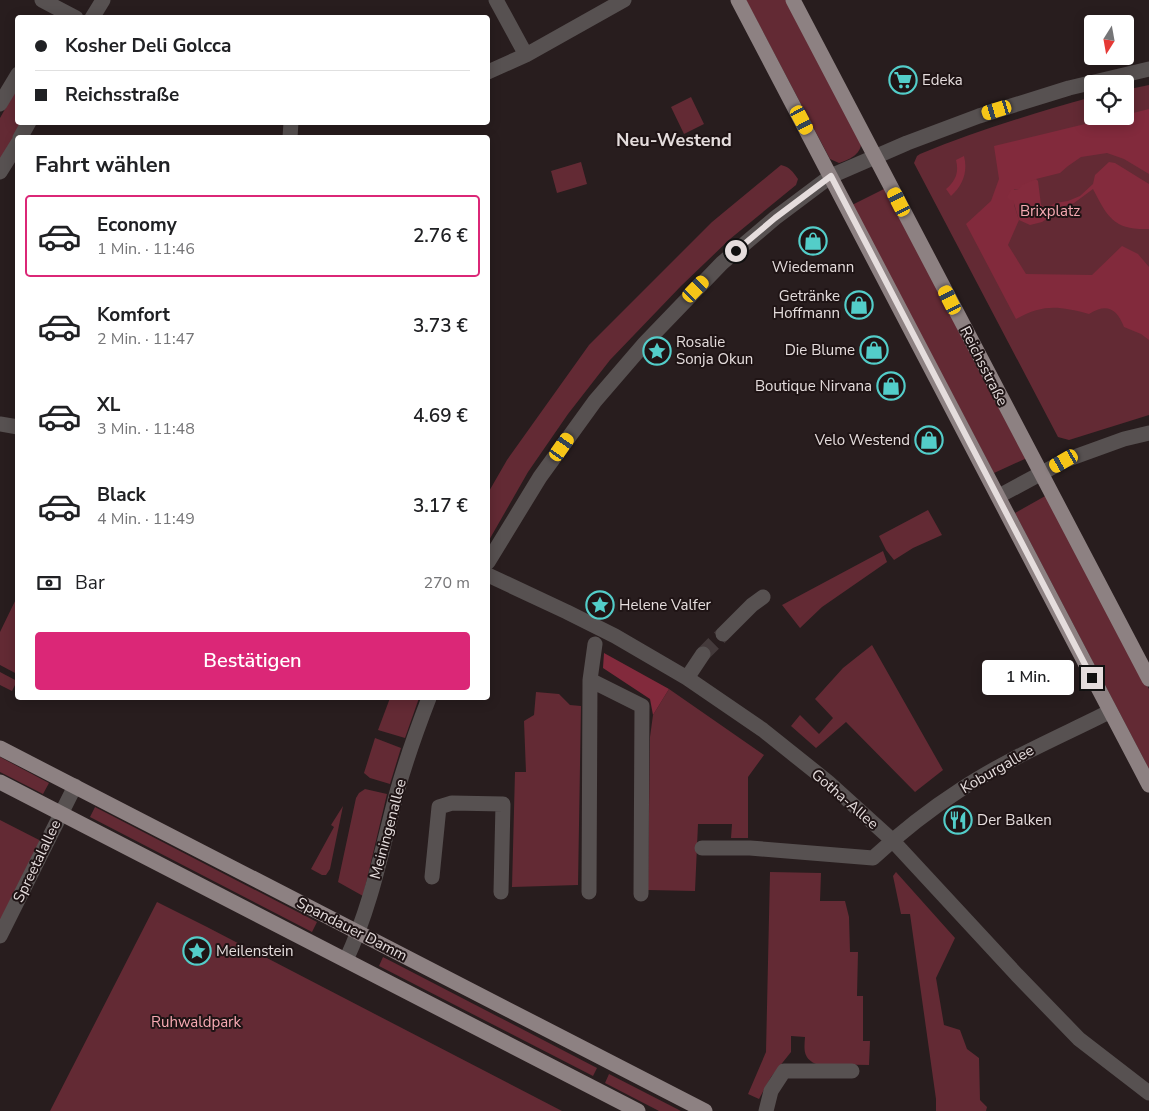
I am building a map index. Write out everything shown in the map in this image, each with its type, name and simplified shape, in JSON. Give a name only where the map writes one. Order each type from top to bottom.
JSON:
[{"type":"main road","points":[[738,0],[1109,712],[1149,785]]},
{"type":"main road","name":"Reichsstraße","points":[[793,0],[1149,679]]},
{"type":"main road","name":"Spandauer Damm","points":[[0,748],[705,1111]]},
{"type":"main road","name":"Spandauer Damm","points":[[0,782],[638,1111]]},
{"type":"street","points":[[42,0],[70,15]]},
{"type":"street","points":[[94,15],[103,0]]},
{"type":"street","points":[[496,0],[526,54]]},
{"type":"street","points":[[490,71],[526,54],[624,0]]},
{"type":"street","points":[[490,559],[540,477],[594,401],[645,343],[722,262],[775,218],[831,176],[979,116],[1069,88],[1149,69]]},
{"type":"street","points":[[0,104],[15,79]]},
{"type":"street","points":[[0,172],[15,147]]},
{"type":"street","points":[[0,424],[15,426]]},
{"type":"street","points":[[998,496],[1066,460],[1124,439],[1149,433]]},
{"type":"street","name":"Gotha-Allee","points":[[490,576],[615,636],[687,678],[763,730],[828,782],[892,840],[1079,1039],[1149,1094]]},
{"type":"street","points":[[723,634],[752,605],[763,597]]},
{"type":"street","points":[[588,892],[590,680],[595,644]]},
{"type":"street","points":[[687,678],[703,654]]},
{"type":"street","points":[[590,680],[642,706],[641,894]]},
{"type":"street","name":"Meiningenallee","points":[[346,960],[359,933],[379,865],[397,792],[412,742],[428,700]]},
{"type":"street","name":"Koburgallee","points":[[702,848],[750,848],[872,858],[892,840],[961,789],[1034,748],[1109,712]]},
{"type":"street","name":"Spreetalallee","points":[[0,936],[75,786]]},
{"type":"street","points":[[432,876],[439,807],[452,803],[503,804],[501,892]]},
{"type":"street","points":[[766,1111],[771,1092],[784,1071],[852,1071]]},
{"type":"green space","points":[[746,0],[787,0],[861,142],[859,150],[854,156],[839,163],[830,159]]},
{"type":"green space","name":"Brixplatz","points":[[1149,85],[1149,415],[1069,440],[1058,437],[914,163],[920,154],[962,138],[1084,99],[1084,125],[1134,125],[1134,88]]},
{"type":"green space","points":[[15,92],[15,125],[21,125],[0,160],[0,118]]},
{"type":"green space","points":[[691,97],[704,124],[684,134],[671,107]]},
{"type":"green space","points":[[581,162],[587,184],[557,193],[551,171]]},
{"type":"green space","points":[[781,165],[789,168],[798,179],[796,185],[730,239],[681,286],[610,360],[568,414],[528,472],[490,538],[490,490],[507,460],[589,345],[712,222]]},
{"type":"green space","points":[[886,188],[1027,458],[994,473],[852,205]]},
{"type":"green space","points":[[1047,495],[1149,689],[1149,769],[1015,513]]},
{"type":"green space","points":[[928,510],[942,535],[913,548],[894,560],[879,536]]},
{"type":"green space","points":[[883,551],[887,562],[822,607],[800,628],[782,605]]},
{"type":"green space","points":[[15,601],[15,673],[0,665],[0,632]]},
{"type":"green space","points":[[872,645],[943,770],[915,792],[846,722],[816,748],[791,726],[800,715],[819,734],[833,718],[815,699],[843,668]]},
{"type":"green space","points":[[0,672],[15,680],[12,691],[0,685]]},
{"type":"green space","points":[[669,689],[764,755],[748,777],[748,838],[731,838],[732,824],[698,824],[695,891],[648,890],[650,737],[653,715]]},
{"type":"green space","points":[[536,692],[559,694],[570,705],[581,706],[578,885],[512,887],[515,772],[526,772],[524,721],[534,715]]},
{"type":"green space","points":[[389,700],[418,700],[405,738],[378,730]]},
{"type":"green space","points":[[375,738],[401,748],[390,784],[370,778],[364,773]]},
{"type":"green space","points":[[0,757],[49,783],[43,794],[0,772]]},
{"type":"green space","points":[[365,789],[387,794],[363,896],[338,882],[356,798]]},
{"type":"green space","points":[[343,806],[330,869],[326,875],[322,875],[311,869],[334,827],[331,825]]},
{"type":"green space","points":[[95,807],[317,922],[312,932],[90,817]]},
{"type":"green space","points":[[0,820],[45,843],[0,936]]},
{"type":"green space","points":[[770,872],[821,873],[820,901],[845,901],[849,917],[850,952],[858,952],[857,996],[863,996],[863,1041],[870,1041],[869,1065],[816,1064],[805,1053],[805,1037],[791,1036],[791,1052],[771,1077],[759,1099],[748,1094],[766,1052]]},
{"type":"green space","points":[[896,872],[955,938],[936,978],[944,1025],[960,1030],[967,1049],[979,1058],[980,1100],[987,1107],[986,1111],[936,1111],[936,1099],[910,914],[901,914],[893,876]]},
{"type":"green space","name":"Ruhwaldpark","points":[[157,902],[207,927],[562,1111],[50,1111]]},
{"type":"green space","points":[[383,957],[597,1068],[593,1076],[379,966]]},
{"type":"green space","points":[[609,1074],[681,1111],[659,1111],[605,1083]]},
{"type":"shaded area","points":[[1149,109],[1149,174],[1124,159],[1107,153],[1081,157],[1060,173],[1036,179],[1020,189],[1014,189],[1014,205],[1019,220],[1008,245],[1026,274],[1092,275],[1122,246],[1138,254],[1149,267],[1149,340],[1141,334],[1124,327],[1118,315],[1106,308],[1089,314],[1068,309],[1051,308],[1035,311],[1016,319],[966,224],[991,201],[999,179],[994,146],[1084,124],[1134,125],[1134,113]]},
{"type":"shaded area","points":[[964,156],[964,178],[951,196],[946,189],[956,176],[956,160]]},
{"type":"shaded area","points":[[1109,162],[1115,163],[1149,184],[1149,229],[1128,227],[1114,220],[1103,208],[1093,189],[1074,203],[1055,209],[1042,222],[1030,225],[1019,220],[1013,200],[1007,197],[1011,190],[1019,189],[1022,185],[1036,179],[1038,181],[1041,205],[1047,208],[1055,203],[1068,201],[1080,196],[1093,184],[1095,175]]},
{"type":"shaded area","points":[[604,653],[669,689],[653,715],[650,699],[603,668]]},
{"type":"tunnel","points":[[703,654],[723,634]]},
{"type":"place","name":"Edeka","points":[[903,80]]},
{"type":"place","name":"Wiedemann","points":[[813,241]]},
{"type":"place","name":"Getränke Hoffmann","points":[[859,305]]},
{"type":"place","name":"Die Blume","points":[[874,350]]},
{"type":"place","name":"Rosalie Sonja Okun","points":[[657,351]]},
{"type":"place","name":"Boutique Nirvana","points":[[891,386]]},
{"type":"place","name":"Velo Westend","points":[[929,440]]},
{"type":"place","name":"Helene Valfer","points":[[600,605]]},
{"type":"place","name":"Der Balken","points":[[958,820]]},
{"type":"place","name":"Meilenstein","points":[[197,951]]},
{"type":"district","name":"Neu-Westend","points":[[674,140]]},
{"type":"route","points":[[736,251],[775,218],[831,176],[1092,678]]}]
